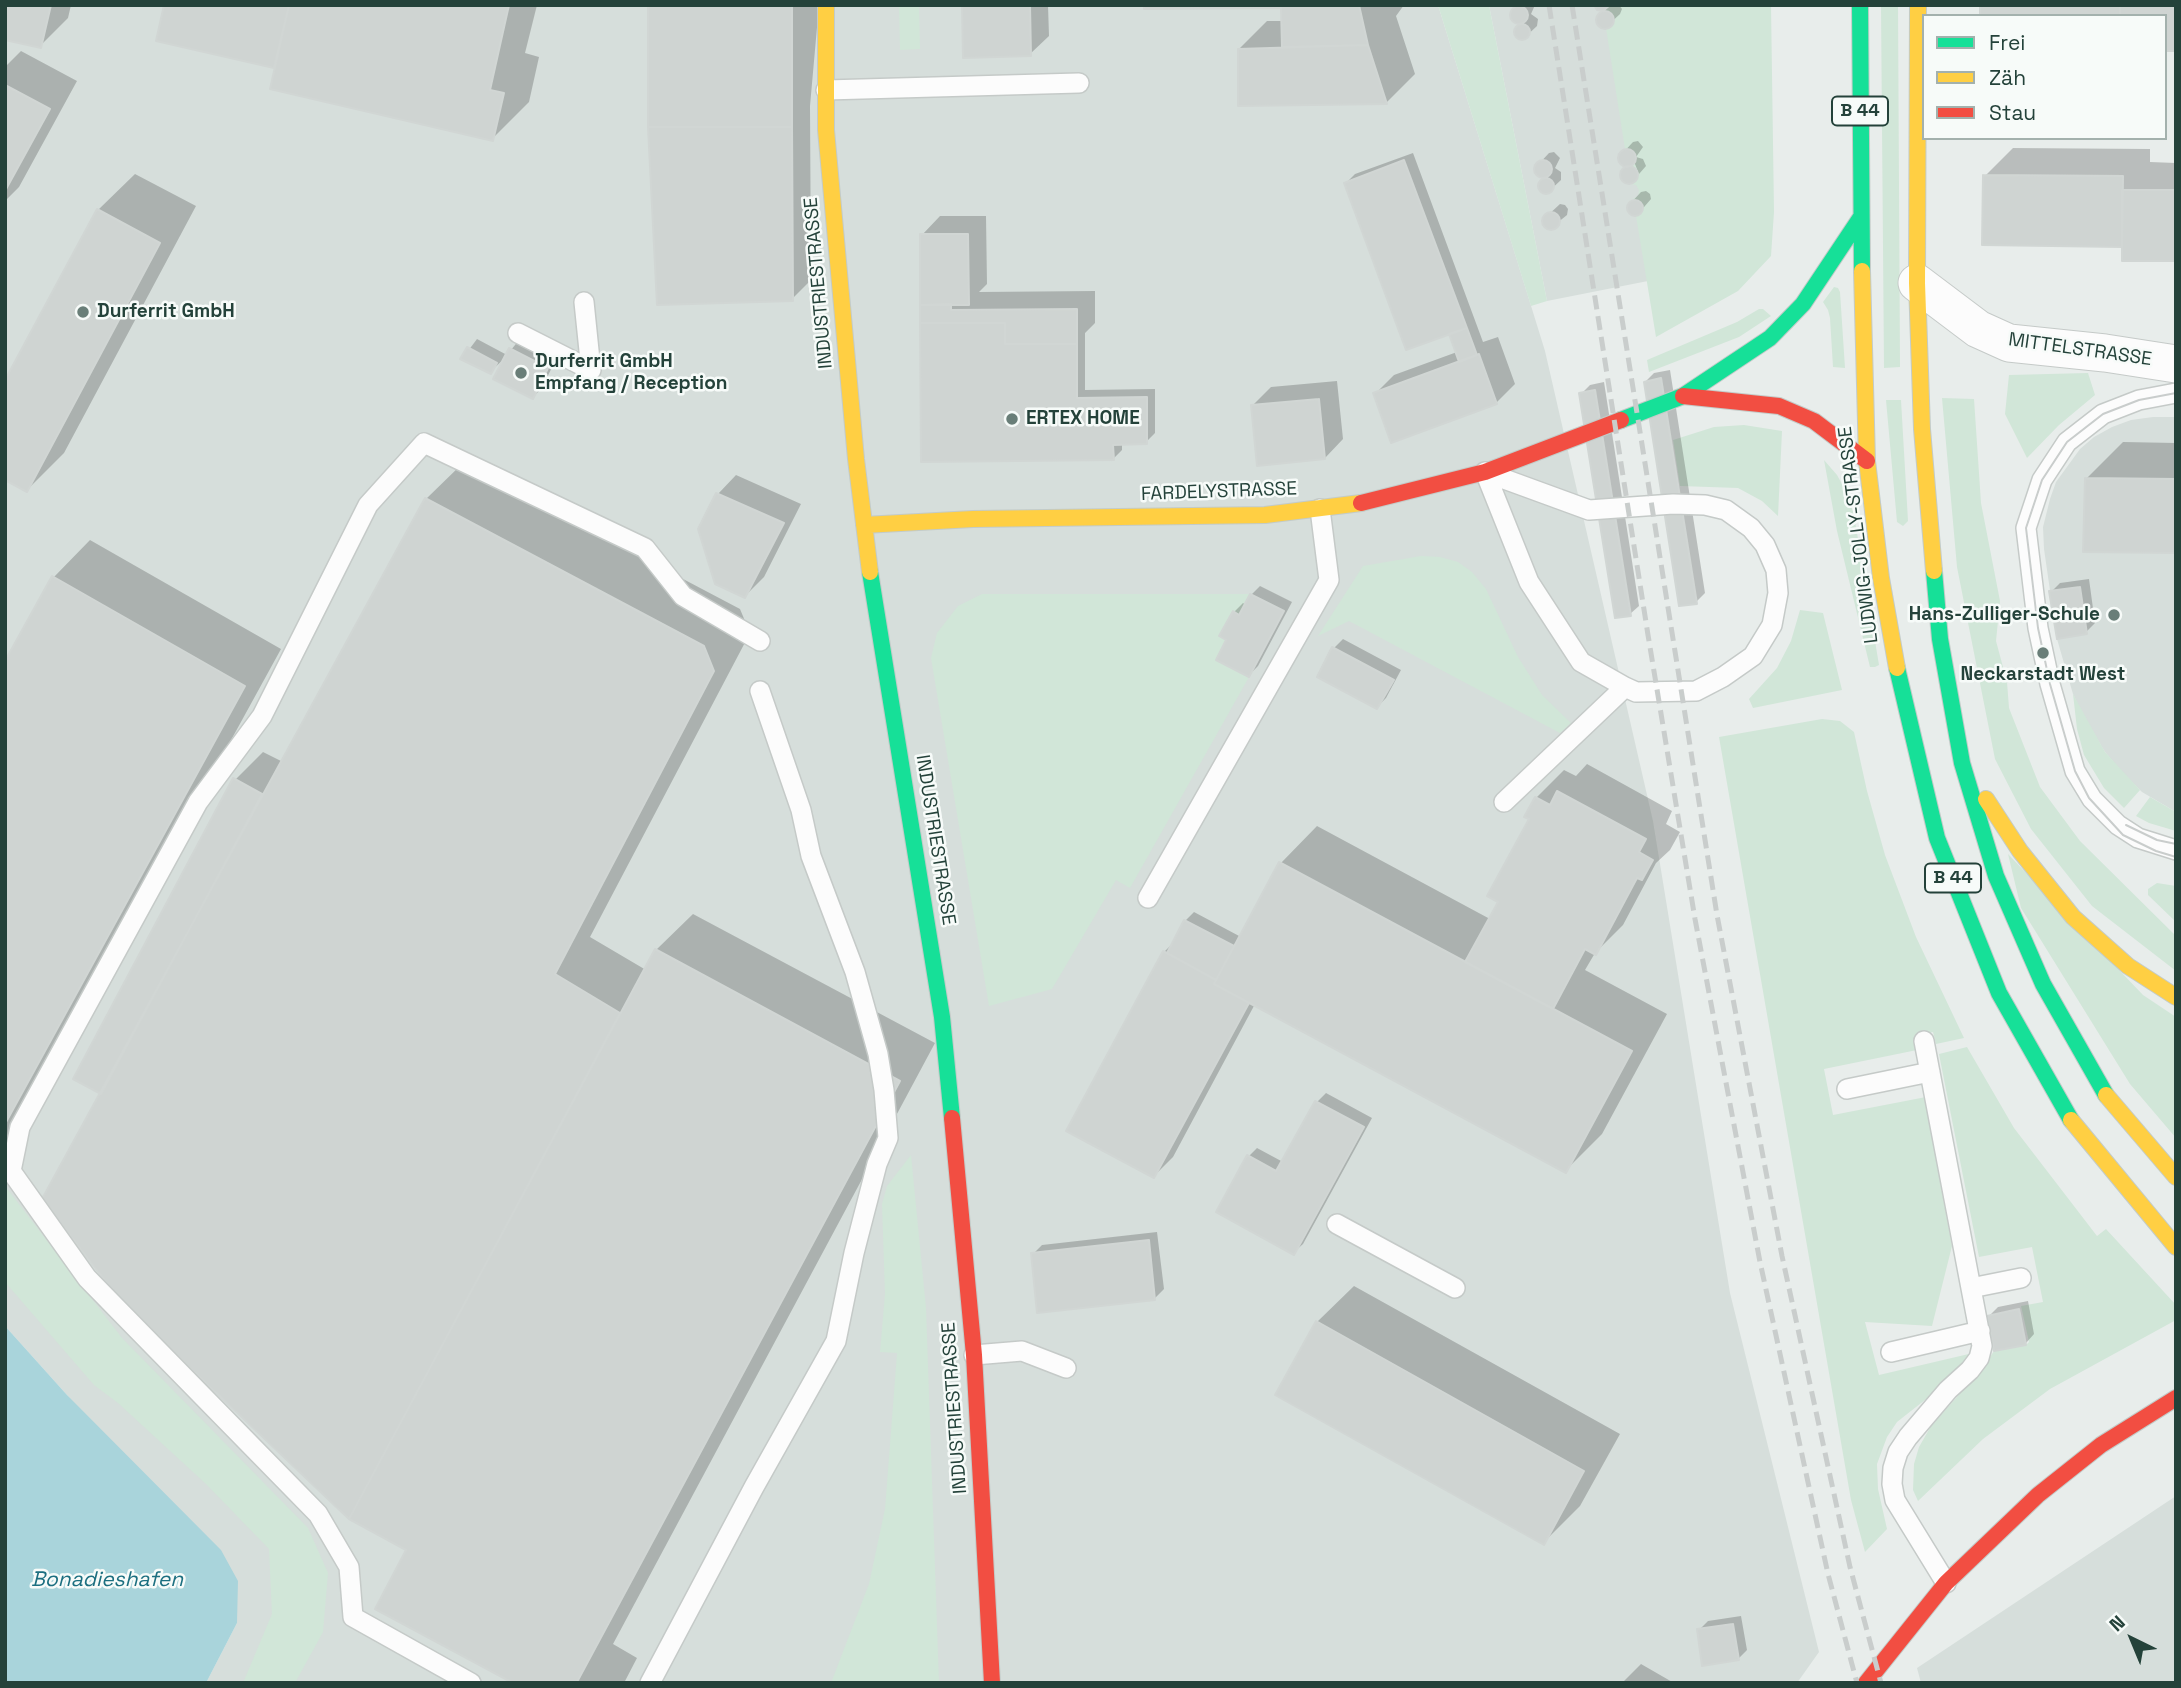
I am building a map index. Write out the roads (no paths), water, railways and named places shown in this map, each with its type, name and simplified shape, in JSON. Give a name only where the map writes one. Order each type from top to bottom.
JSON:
[{"type":"street","name":"INDUSTRIESTRASSE","points":[[826,5],[826,130],[864,525],[942,1017],[974,1355],[992,1683]]},
{"type":"street","name":"LUDWIG-JOLLY-STRASSE","points":[[1860,5],[1861,217],[1867,461],[1881,578],[1900,685],[1937,838],[1999,993],[2067,1115],[2173,1244]]},
{"type":"street","name":"B 44","points":[[1917,5],[1917,283],[1922,429],[1940,639],[1962,762],[1996,876],[2043,984],[2102,1090],[2176,1177]]},
{"type":"street","name":"FARDELYSTRASSE","points":[[864,525],[973,519],[1265,515],[1365,502],[1485,472],[1683,396],[1770,338],[1803,304],[1861,217]]},
{"type":"street","name":"MITTELSTRASSE","points":[[1917,283],[1978,329],[2009,343],[2176,364]]},
{"type":"street","name":"FARDELYSTRASSE","points":[[1683,396],[1780,406],[1814,421],[1867,461]]},
{"type":"street","points":[[1962,762],[2021,851],[2073,917],[2128,967],[2176,997]]},
{"type":"street","points":[[1866,1683],[1946,1583],[2038,1495],[2101,1445],[2176,1398]]},
{"type":"lane","points":[[826,90],[1079,83]]},
{"type":"lane","points":[[519,333],[591,370],[584,302]]},
{"type":"lane","points":[[2176,393],[2139,400],[2103,414],[2067,442],[2042,480],[2026,528],[2038,628],[2075,771],[2092,799],[2118,825],[2138,838],[2176,850]]},
{"type":"lane","points":[[471,1683],[353,1617],[349,1567],[318,1514],[87,1278],[11,1171],[20,1127],[198,802],[262,716],[368,505],[424,443],[645,548],[683,596],[760,641]]},
{"type":"lane","points":[[1485,472],[1589,510],[1673,504],[1705,505],[1726,510],[1751,528],[1765,545],[1776,570],[1779,593],[1772,625],[1753,656],[1723,677],[1696,691],[1636,692],[1625,687],[1581,662],[1529,582],[1485,472]]},
{"type":"lane","points":[[1148,898],[1329,580],[1320,509]]},
{"type":"lane","points":[[1504,802],[1625,687]]},
{"type":"lane","points":[[650,1683],[754,1487],[836,1341],[874,1177],[888,1138],[878,1054],[855,972],[811,856],[801,810],[760,691]]},
{"type":"lane","points":[[1924,1041],[1982,1346],[1979,1358],[1908,1437],[1898,1452],[1892,1484],[1895,1500],[1946,1583]]},
{"type":"lane","points":[[1847,1089],[1930,1072]]},
{"type":"lane","points":[[1337,1224],[1455,1288]]},
{"type":"lane","points":[[1971,1288],[2021,1278]]},
{"type":"lane","points":[[1891,1352],[1980,1331]]},
{"type":"lane","points":[[974,1355],[1022,1351],[1066,1368]]},
{"type":"water","name":"Bonadieshafen","points":[[5,1326],[67,1395],[221,1550],[238,1581],[237,1623],[206,1683],[5,1683]]},
{"type":"tram line","points":[[2176,393],[2139,400],[2103,414],[2067,442],[2042,480],[2026,528],[2038,628],[2050,684],[2075,771],[2089,798],[2123,835],[2156,851],[2176,857]]},
{"type":"tram line","points":[[2126,825],[2157,840],[2176,844]]},
{"type":"railway","points":[[1549,5],[1695,919],[1760,1262],[1828,1574],[1857,1683]]},
{"type":"railway","points":[[1572,5],[1717,915],[1782,1256],[1850,1567],[1881,1683]]},
{"type":"place","name":"Durferrit GmbH","points":[[83,312]]},
{"type":"place","name":"Durferrit GmbH Empfang / Reception","points":[[521,373]]},
{"type":"place","name":"ERTEX HOME","points":[[1012,419]]},
{"type":"place","name":"Hans-Zulliger-Schule","points":[[2114,615]]},
{"type":"place","name":"Neckarstadt West","points":[[2043,653]]}]
